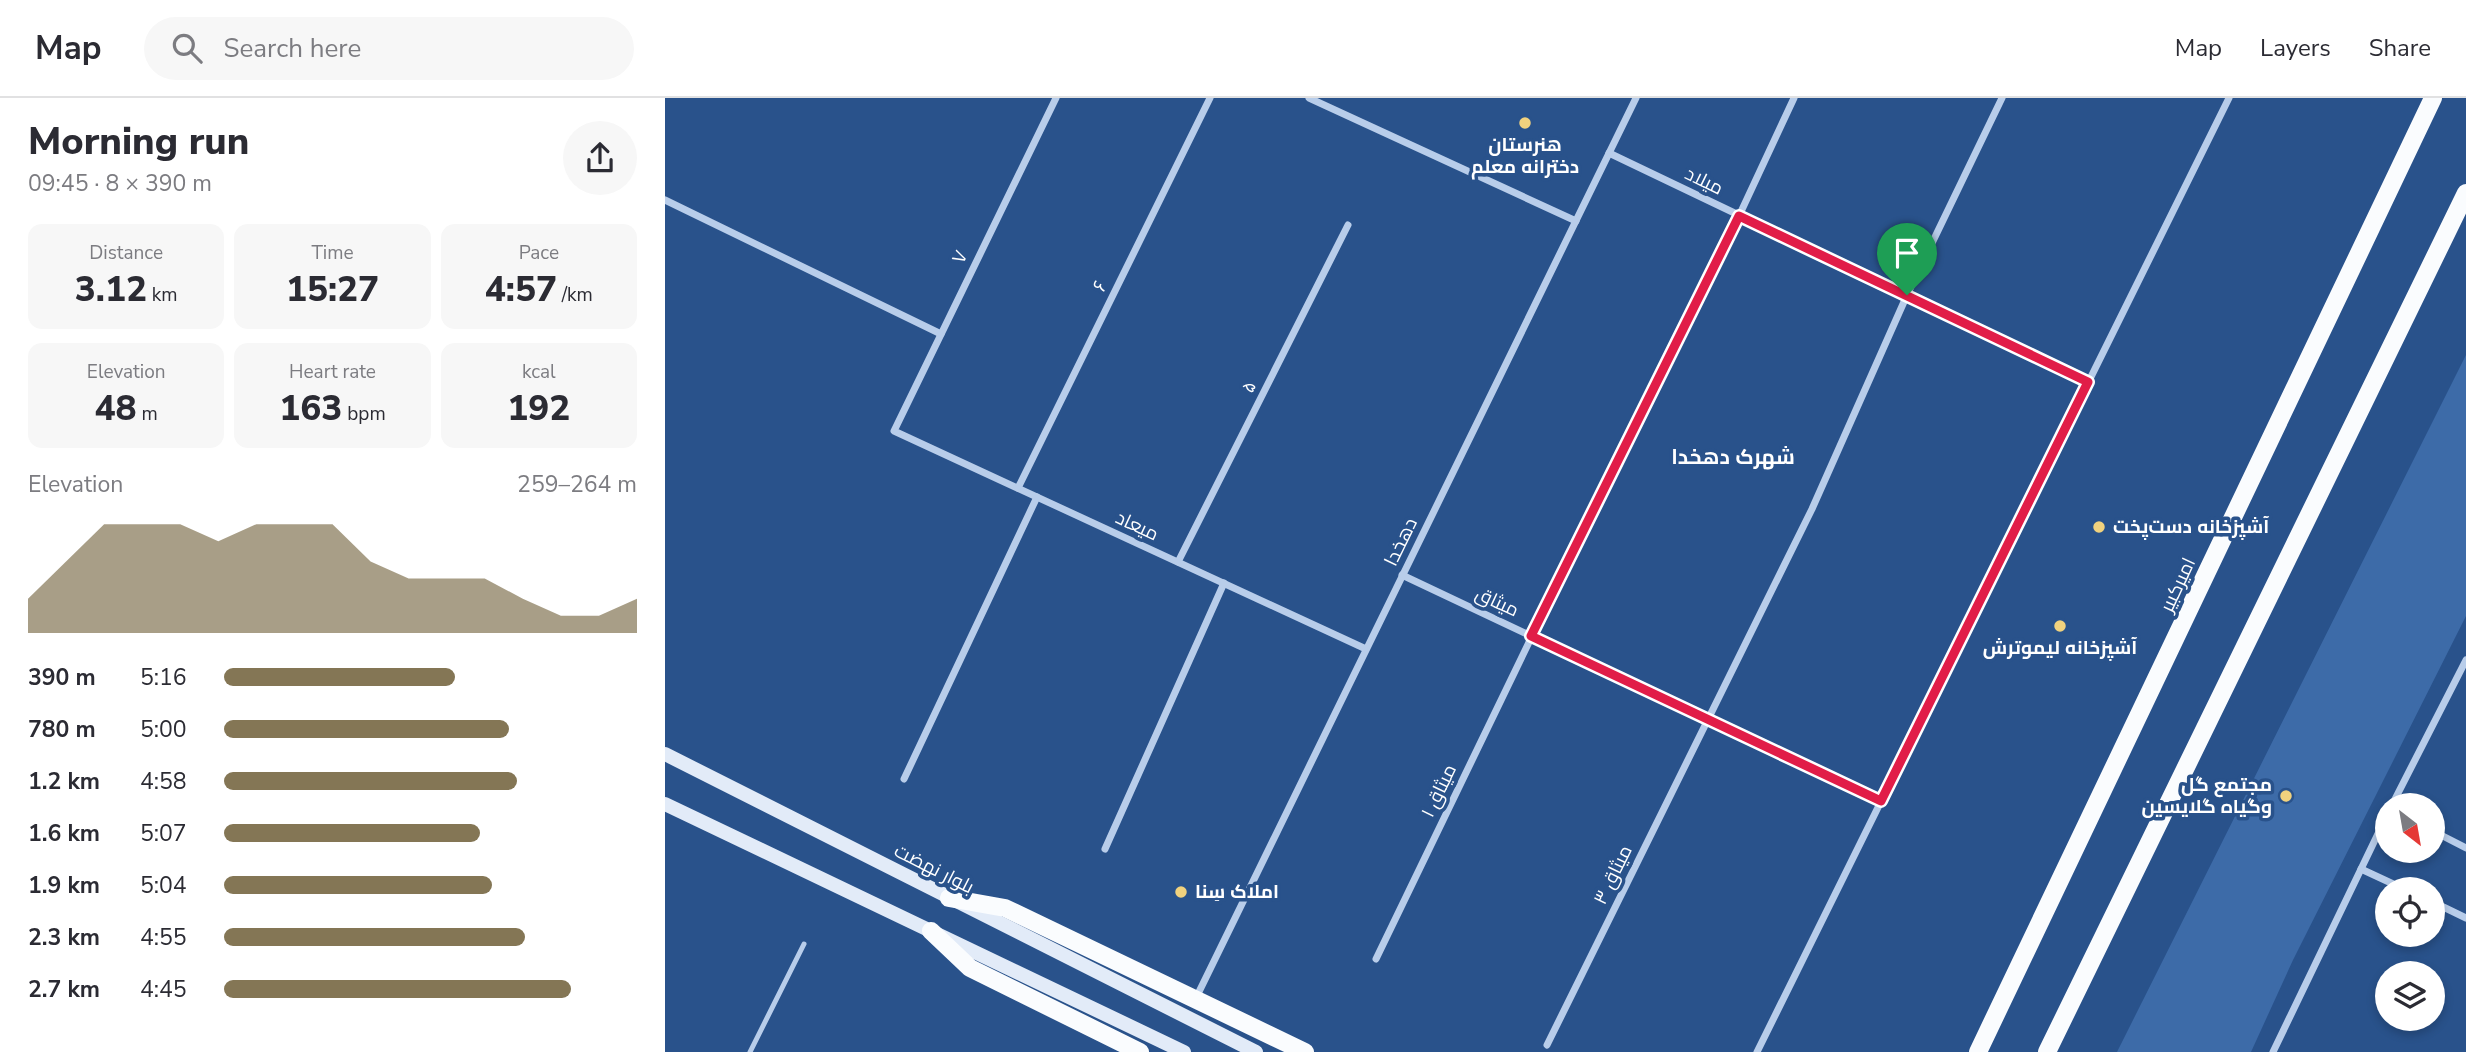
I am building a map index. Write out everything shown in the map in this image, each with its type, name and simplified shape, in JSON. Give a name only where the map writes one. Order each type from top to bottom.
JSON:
[{"type":"main road","name":"امیرکبیر","points":[[1979,1052],[2433,98]]},
{"type":"main road","points":[[2047,1052],[2466,193]]},
{"type":"main road","name":"بلوار نهضت","points":[[665,754],[1256,1052]]},
{"type":"main road","points":[[665,804],[1178,1049]]},
{"type":"main road","points":[[949,898],[1005,908],[1305,1052]]},
{"type":"main road","points":[[931,931],[970,968],[1140,1052]]},
{"type":"street","name":"۷","points":[[894,431],[1056,98]]},
{"type":"street","name":"۶","points":[[1018,488],[1210,98]]},
{"type":"street","points":[[1309,98],[1576,221]]},
{"type":"street","name":"دهخدا","points":[[1195,1000],[1636,98]]},
{"type":"street","name":"میثاق ۱","points":[[1376,959],[1794,98]]},
{"type":"street","name":"میثاق ۳","points":[[1547,1045],[1812,509],[1907,295],[2002,98]]},
{"type":"street","points":[[1757,1052],[2229,98]]},
{"type":"street","name":"میلاد","points":[[1609,153],[2088,382]]},
{"type":"street","points":[[665,200],[941,334]]},
{"type":"street","name":"۵","points":[[1178,562],[1348,225]]},
{"type":"street","name":"میعاد","points":[[894,431],[1366,649]]},
{"type":"street","points":[[904,779],[1037,497]]},
{"type":"street","name":"میثاق","points":[[1402,575],[1881,801]]},
{"type":"street","points":[[1105,849],[1224,583]]},
{"type":"street","points":[[2398,793],[2466,660]]},
{"type":"street","points":[[2445,837],[2466,848]]},
{"type":"street","points":[[2273,1052],[2375,840]]},
{"type":"street","points":[[2361,869],[2378,877]]},
{"type":"street","points":[[2445,908],[2466,918]]},
{"type":"lane","points":[[750,1052],[804,944]]},
{"type":"shaded area","points":[[2466,355],[2466,616],[2375,793],[2251,1052],[2117,1052]]},
{"type":"place","name":"هنرستان دخترانه معلم","points":[[1525,123]]},
{"type":"place","name":"آشپزخانه دست‌پخت","points":[[2099,527]]},
{"type":"place","name":"آشپزخانه لیموترش","points":[[2060,626]]},
{"type":"place","name":"مجتمع گل وگیاه گلایسین","points":[[2286,796]]},
{"type":"place","name":"املاک سِنا","points":[[1181,892]]},
{"type":"district","name":"شهرک دهخدا","points":[[1733,457]]},
{"type":"route","points":[[1739,216],[1907,295],[2088,382],[1881,801],[1531,636],[1739,216]]}]
